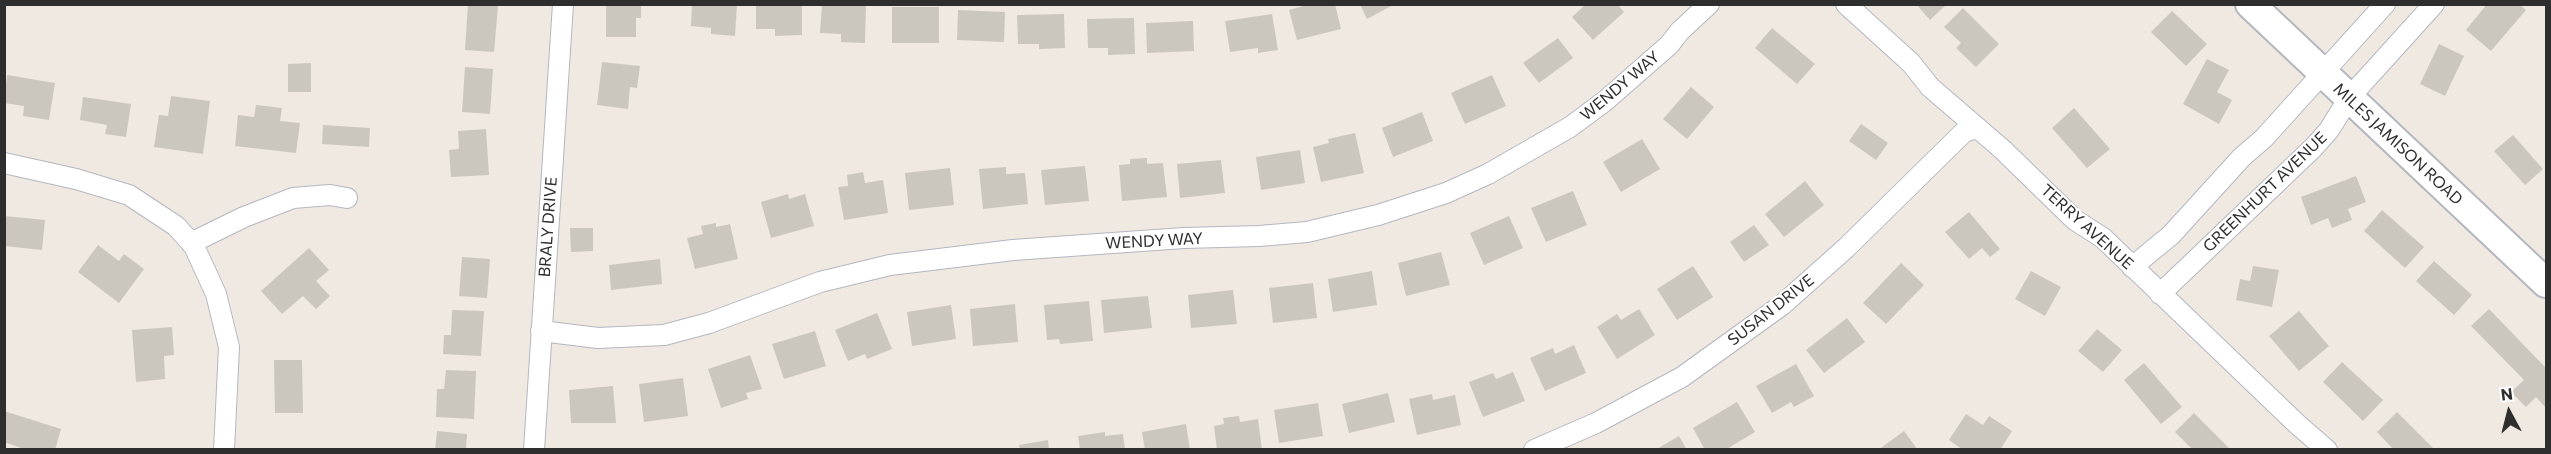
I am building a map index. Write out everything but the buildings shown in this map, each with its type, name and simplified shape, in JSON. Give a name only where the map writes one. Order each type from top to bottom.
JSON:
[{"type":"main road","name":"MILES JAMISON ROAD","points":[[2250,4],[2547,283]]},
{"type":"street","name":"BRALY DRIVE","points":[[534,450],[563,4]]},
{"type":"street","name":"WENDY WAY","points":[[541,331],[598,338],[664,335],[709,322],[820,282],[890,265],[1012,250],[1288,234],[1378,215],[1446,193],[1488,174],[1570,127],[1605,101],[1653,59],[1709,4]]},
{"type":"street","name":"TERRY AVENUE","points":[[1846,4],[1911,63],[1930,87],[1978,128],[2075,220],[2103,238],[2327,450]]},
{"type":"street","points":[[2132,267],[2171,235],[2385,4]]},
{"type":"street","name":"GREENHURT AVENUE","points":[[2160,294],[2314,147],[2329,130],[2349,98],[2434,4]]},
{"type":"street","name":"SUSAN DRIVE","points":[[1533,450],[1596,423],[1682,377],[1764,318],[1846,248],[1964,132],[1978,128]]},
{"type":"street","points":[[4,163],[76,178],[129,195],[155,209],[191,243],[207,269],[216,294],[229,347],[224,450]]},
{"type":"street","points":[[191,243],[292,198],[330,195],[347,198]]}]
